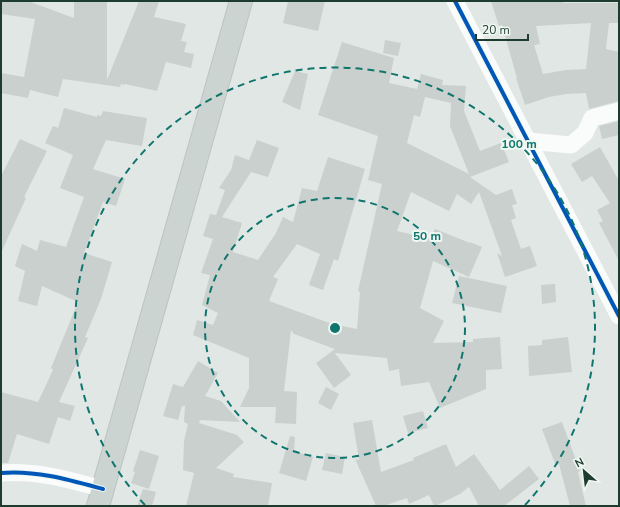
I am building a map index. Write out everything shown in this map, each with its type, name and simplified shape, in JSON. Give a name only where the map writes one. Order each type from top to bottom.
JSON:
[{"type":"main road","points":[[101,497],[241,1]]},
{"type":"street","points":[[455,1],[619,316]]},
{"type":"street","points":[[528,141],[571,145],[585,132],[592,118],[619,111]]},
{"type":"street","points":[[1,473],[17,472],[56,476],[101,497]]},
{"type":"building","points":[[1,1],[28,1],[74,18],[74,1],[107,1],[107,80],[139,1],[159,1],[154,17],[186,24],[181,41],[187,42],[184,52],[194,54],[191,68],[166,62],[157,91],[125,84],[121,84],[120,87],[63,79],[58,97],[30,90],[28,98],[1,93],[1,73],[24,77],[35,19],[1,14]]},
{"type":"building","points":[[288,1],[325,1],[318,31],[283,23]]},
{"type":"building","points":[[491,1],[619,3],[619,23],[609,23],[606,49],[619,52],[619,101],[589,109],[586,93],[549,97],[525,105],[502,25],[499,26]],"holes":[[[591,23],[586,69],[566,70],[543,74],[534,45],[540,44],[536,26]]]},
{"type":"building","points":[[385,40],[401,43],[398,56],[383,53]]},
{"type":"building","points":[[342,42],[394,58],[389,83],[417,89],[421,74],[443,80],[442,85],[466,86],[464,111],[480,151],[501,143],[509,162],[470,177],[496,195],[512,189],[517,204],[512,205],[516,218],[511,220],[521,249],[530,246],[537,266],[505,277],[497,253],[502,256],[479,192],[471,204],[457,194],[449,211],[411,192],[397,231],[430,239],[435,229],[482,247],[469,277],[433,261],[420,308],[444,321],[433,343],[473,342],[473,339],[500,337],[502,369],[486,370],[486,389],[440,408],[429,382],[401,386],[399,369],[389,371],[387,358],[335,353],[351,375],[334,388],[316,363],[335,349],[294,334],[291,330],[284,391],[297,392],[296,424],[275,423],[276,407],[240,407],[249,388],[249,358],[193,335],[197,320],[213,325],[218,313],[202,305],[210,275],[201,273],[213,239],[203,236],[210,214],[216,215],[225,190],[219,188],[231,170],[235,155],[249,160],[257,140],[279,148],[268,177],[251,172],[222,217],[242,223],[233,252],[258,260],[276,233],[283,217],[293,222],[302,188],[317,191],[328,157],[365,169],[338,261],[334,259],[323,290],[309,285],[320,254],[297,244],[273,277],[278,279],[269,301],[332,324],[357,329],[360,292],[358,291],[382,184],[368,180],[378,136],[318,115]],"holes":[[[425,97],[451,103],[450,126],[469,174],[407,143],[414,115],[420,117]]]},
{"type":"building","points":[[295,71],[308,74],[300,110],[282,102]]},
{"type":"building","points":[[64,108],[97,117],[97,115],[101,116],[103,111],[147,118],[142,146],[106,140],[93,169],[125,179],[116,206],[103,202],[84,253],[112,262],[101,299],[85,337],[88,338],[59,402],[75,406],[70,421],[58,417],[49,444],[17,434],[8,463],[1,463],[1,392],[38,402],[53,370],[51,368],[78,302],[42,286],[37,306],[18,301],[25,271],[15,266],[22,244],[37,251],[40,240],[66,247],[84,197],[60,188],[73,155],[45,143],[53,126],[58,128]]},
{"type":"building","points":[[619,121],[619,135],[602,139],[599,126]]},
{"type":"building","points":[[20,139],[47,151],[24,197],[26,198],[1,253],[1,176]]},
{"type":"building","points":[[600,147],[619,181],[619,261],[599,223],[603,221],[597,210],[610,203],[592,176],[582,182],[571,164]]},
{"type":"building","points":[[459,276],[507,286],[501,313],[452,303]]},
{"type":"building","points":[[555,284],[556,302],[542,304],[541,285]]},
{"type":"building","points":[[568,337],[572,372],[529,376],[528,346],[542,345],[542,340]]},
{"type":"building","points":[[198,361],[218,373],[205,396],[221,401],[240,422],[200,420],[199,423],[237,435],[244,442],[216,468],[234,474],[233,477],[272,483],[268,506],[186,506],[194,473],[183,470],[184,441],[188,424],[184,422],[185,406],[182,406],[178,420],[163,416],[173,384],[183,387]]},
{"type":"building","points":[[326,387],[339,394],[331,410],[318,403]]},
{"type":"building","points":[[423,411],[428,428],[408,433],[403,416]]},
{"type":"building","points":[[372,420],[381,472],[414,460],[413,458],[446,444],[456,467],[474,454],[500,490],[529,466],[539,479],[504,506],[479,506],[469,487],[460,494],[435,506],[429,495],[409,504],[407,498],[384,506],[376,506],[355,459],[359,460],[353,423]]},
{"type":"building","points":[[562,422],[580,471],[578,472],[586,506],[570,506],[559,464],[556,466],[542,429]]},
{"type":"building","points":[[290,436],[295,437],[294,451],[313,457],[306,481],[279,473]]},
{"type":"building","points":[[140,450],[159,456],[149,489],[131,483],[135,472],[133,471]]},
{"type":"building","points":[[326,453],[345,457],[342,474],[322,470]]},
{"type":"building","points":[[143,489],[156,492],[152,506],[137,506]]},
{"type":"cycle path","points":[[455,1],[619,316]]},
{"type":"cycle path","points":[[1,473],[14,472],[40,474],[103,489]]}]
